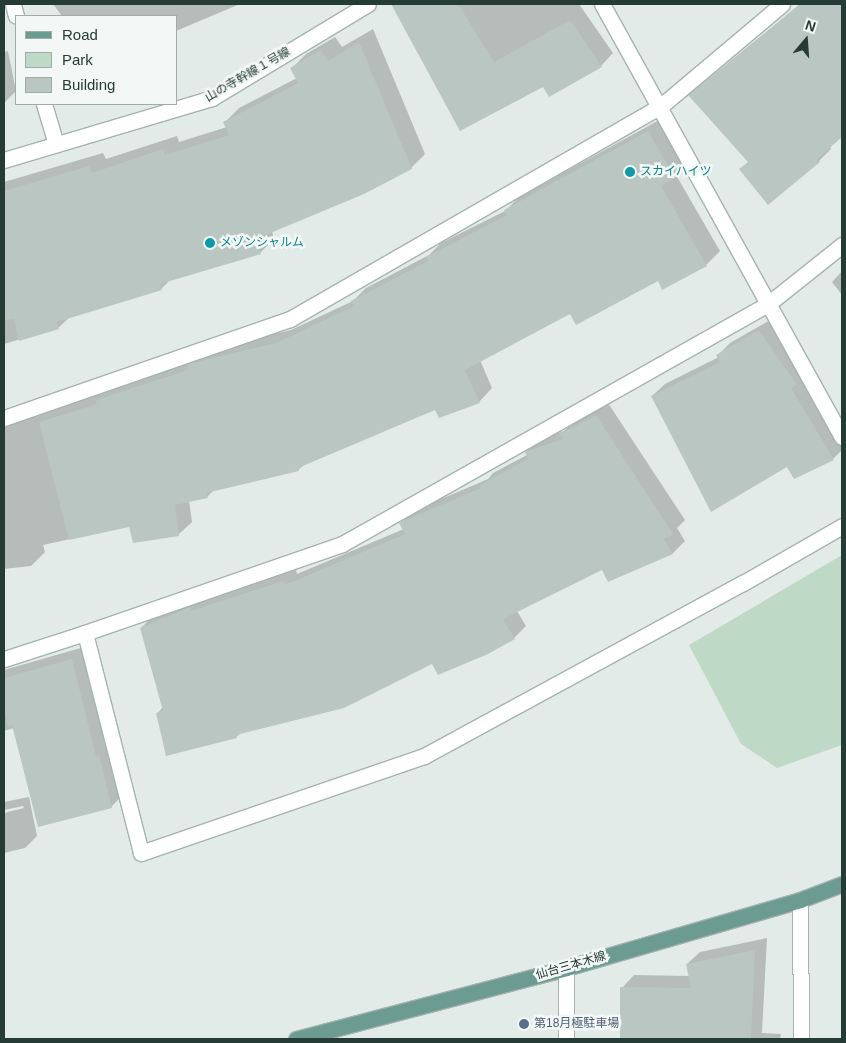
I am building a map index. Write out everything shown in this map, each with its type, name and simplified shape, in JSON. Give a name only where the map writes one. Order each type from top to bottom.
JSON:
[{"type":"main road","name":"仙台三本木線","points":[[296,1039],[328,1036],[800,900],[842,884]]},
{"type":"street","name":"山の寺幹線１号線","points":[[4,160],[212,98],[368,4]]},
{"type":"street","points":[[602,4],[661,106],[842,437]]},
{"type":"street","points":[[4,418],[290,320],[661,106],[782,4]]},
{"type":"street","points":[[44,105],[56,144]]},
{"type":"street","points":[[4,659],[342,544],[768,304],[842,245]]},
{"type":"street","points":[[85,633],[141,853],[424,756],[743,583],[842,526]]},
{"type":"street","points":[[800,900],[801,1039]]},
{"type":"street","points":[[566,968],[566,1039]]},
{"type":"green space","points":[[842,555],[842,745],[777,768],[741,744],[689,645]]},
{"type":"building","points":[[391,4],[458,4],[494,62],[570,20],[602,67],[549,97],[543,87],[460,131]]},
{"type":"building","points":[[801,4],[842,4],[842,137],[817,159],[820,162],[768,205],[739,169],[748,162],[688,95]]},
{"type":"building","points":[[359,42],[412,169],[364,194],[256,239],[261,254],[160,284],[162,290],[57,322],[59,329],[19,341],[14,319],[4,320],[4,191],[89,166],[92,173],[163,149],[165,155],[229,135],[223,122],[298,83],[290,68],[320,50],[328,61]]},
{"type":"building","points":[[648,131],[675,178],[661,186],[707,266],[662,290],[658,281],[576,325],[570,314],[465,370],[480,403],[439,418],[435,410],[298,468],[299,471],[206,493],[208,498],[175,505],[179,536],[133,543],[129,527],[69,540],[39,422],[97,404],[96,400],[188,370],[187,365],[192,363],[276,343],[354,306],[351,301],[428,261],[426,257],[507,215],[504,210]]},
{"type":"building","points":[[759,330],[797,385],[791,388],[834,460],[794,479],[787,467],[711,512],[651,396],[720,362],[716,355]]},
{"type":"building","points":[[596,415],[673,534],[664,539],[673,554],[608,582],[602,570],[503,619],[515,639],[488,654],[438,675],[432,664],[344,708],[236,735],[237,738],[166,756],[156,713],[163,711],[140,628],[190,607],[191,611],[283,581],[285,585],[405,534],[399,523],[481,488],[480,485],[528,459],[525,452],[563,439],[560,434]]},
{"type":"building","points":[[72,659],[96,756],[99,755],[112,808],[38,827],[12,725],[8,726],[4,709],[4,678]]},
{"type":"building","points":[[755,950],[751,1039],[620,1039],[620,987],[691,988],[686,964]]},
{"type":"place","name":"スカイハイツ","points":[[630,172]]},
{"type":"place","name":"メゾンシャルム","points":[[210,243]]},
{"type":"place","name":"第18月極駐車場","points":[[524,1024]]}]
